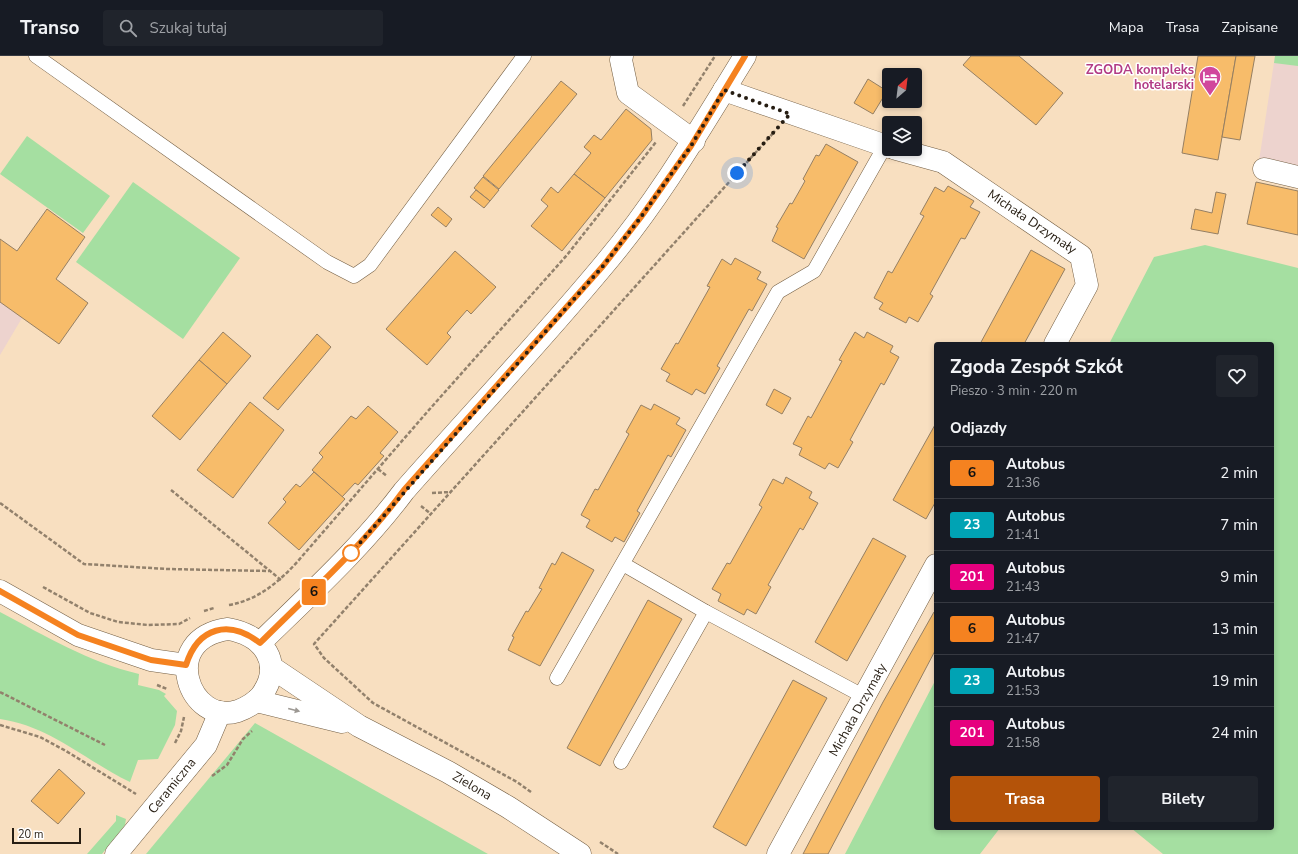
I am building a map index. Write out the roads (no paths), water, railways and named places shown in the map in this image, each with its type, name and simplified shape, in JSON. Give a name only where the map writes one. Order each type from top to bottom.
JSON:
[{"type":"street","points":[[260,643],[310,596],[352,553],[409,485],[603,266],[641,217],[694,141],[745,56]]},
{"type":"street","points":[[618,57],[628,92],[694,141]]},
{"type":"street","name":"Michała Drzymały","points":[[724,90],[790,114],[882,144]]},
{"type":"street","name":"Michała Drzymały","points":[[921,156],[942,162],[1081,256],[1087,285],[1056,342]]},
{"type":"street","points":[[1264,169],[1298,177]]},
{"type":"street","name":"Michała Drzymały","points":[[778,854],[934,569]]},
{"type":"street","points":[[0,591],[78,635],[151,660],[186,665]]},
{"type":"street","points":[[228,629],[249,634],[260,643],[268,653],[271,674],[266,686],[256,701],[242,709],[230,713],[220,712],[206,706],[191,688],[186,676],[186,665],[196,643],[216,630],[228,629]]},
{"type":"street","name":"Zielona","points":[[271,667],[359,726],[448,772],[580,854]]},
{"type":"street","name":"Zielona","points":[[256,701],[359,726]]},
{"type":"street","name":"Ceramiczna","points":[[116,854],[206,745],[220,712]]},
{"type":"lane","points":[[36,56],[327,262],[354,276],[370,264],[524,56]]},
{"type":"lane","points":[[557,678],[778,292],[814,272],[885,156]]},
{"type":"lane","points":[[622,564],[706,612],[865,697]]},
{"type":"lane","points":[[621,762],[706,612]]},
{"type":"place","name":"ZGODA kompleks hotelarski","points":[[1210,96]]}]
